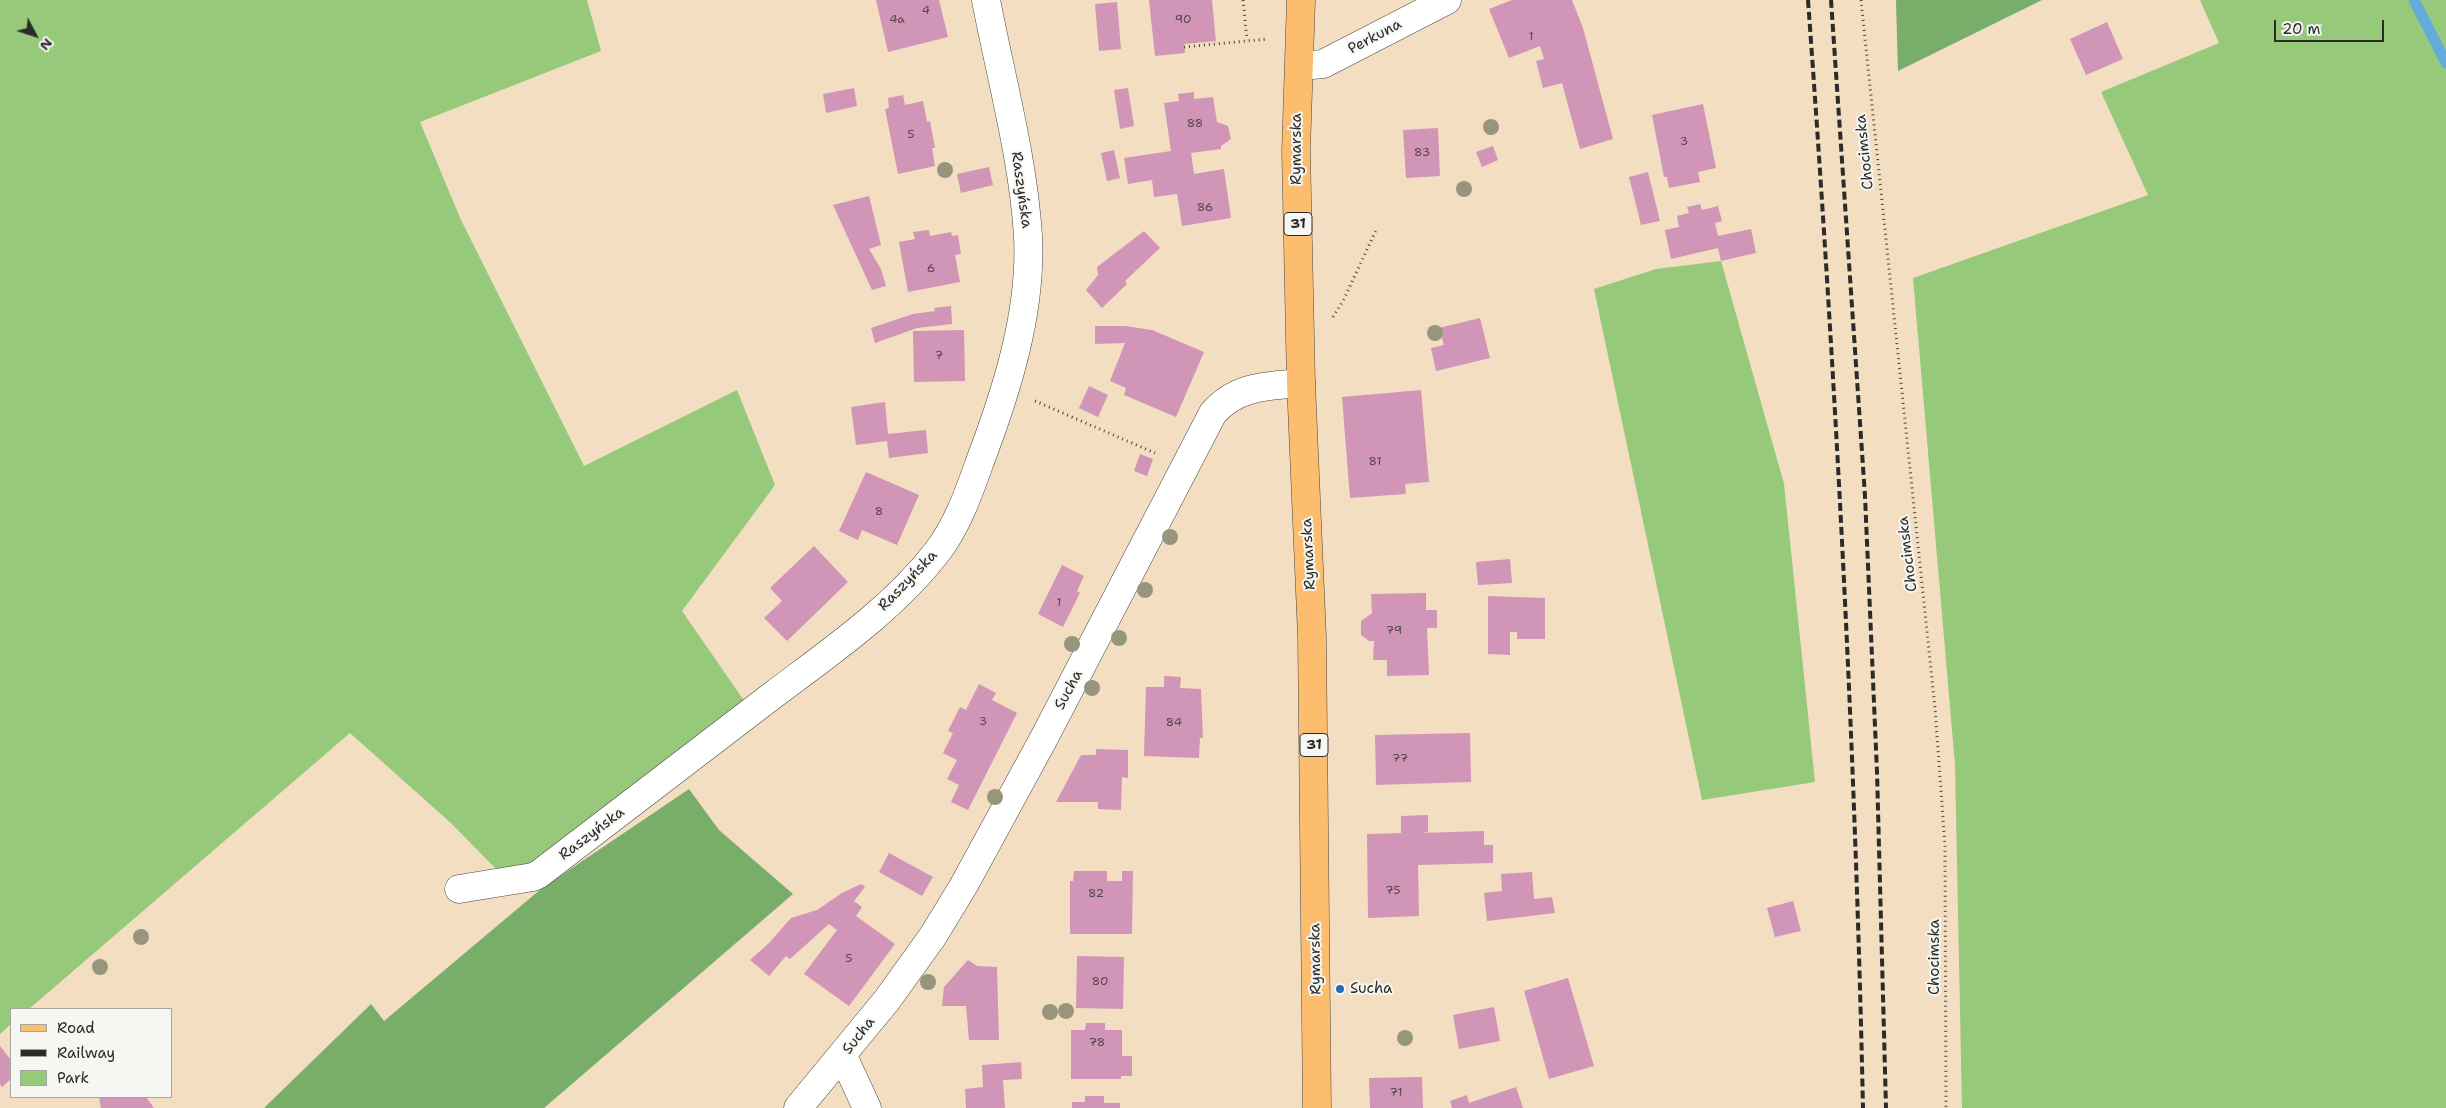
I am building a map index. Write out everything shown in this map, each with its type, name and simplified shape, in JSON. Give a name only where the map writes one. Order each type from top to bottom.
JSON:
[{"type":"main road","name":"Rymarska","points":[[1301,0],[1296,152],[1301,383],[1312,637],[1317,1108]]},
{"type":"street","name":"Raszyńska","points":[[459,889],[533,877],[539,874],[817,662],[891,601],[926,566],[954,527],[987,443],[1004,388],[1025,298],[1028,238],[1024,195],[986,0]]},
{"type":"street","name":"Perkuna","points":[[1300,66],[1323,64],[1405,10],[1447,0]]},
{"type":"street","name":"Sucha","points":[[798,1108],[843,1056],[933,936],[964,885],[1044,738],[1212,413],[1224,401],[1235,394],[1259,387],[1301,383]]},
{"type":"street","points":[[843,1056],[867,1108]]},
{"type":"path","points":[[1243,0],[1247,40]]},
{"type":"path","name":"Chocimska","points":[[1861,0],[1935,708],[1945,846],[1946,1108]]},
{"type":"path","points":[[1184,47],[1264,38]]},
{"type":"path","points":[[1332,318],[1343,301],[1377,228]]},
{"type":"path","points":[[1004,388],[1185,467]]},
{"type":"green space","points":[[0,0],[587,0],[601,51],[420,122],[461,220],[584,466],[737,390],[775,485],[682,611],[745,702],[665,760],[527,871],[497,870],[452,824],[350,733],[30,1008],[10,1008],[10,1025],[0,1034]]},
{"type":"green space","points":[[1896,0],[2042,0],[1898,71]]},
{"type":"green space","points":[[2200,0],[2446,0],[2446,1108],[1962,1108],[1955,765],[1913,278],[2148,195],[2101,92],[2219,43]]},
{"type":"green space","points":[[1721,261],[1784,484],[1815,782],[1702,800],[1594,289],[1656,269]]},
{"type":"green space","points":[[689,789],[719,830],[793,894],[544,1108],[264,1108],[371,1004],[384,1021],[541,889]]},
{"type":"building","points":[[876,0],[939,0],[948,37],[888,52]]},
{"type":"building","points":[[1149,0],[1212,0],[1216,41],[1184,44],[1185,53],[1155,56]]},
{"type":"building","points":[[1512,0],[1572,0],[1583,28],[1613,139],[1580,149],[1562,83],[1543,88],[1536,61],[1544,59],[1540,46],[1509,58],[1489,9]]},
{"type":"building","points":[[1117,2],[1121,49],[1099,51],[1095,4]]},
{"type":"building","points":[[2107,22],[2123,59],[2086,75],[2070,39]]},
{"type":"building","points":[[854,88],[857,106],[826,113],[823,94]]},
{"type":"building","points":[[1128,88],[1134,126],[1120,129],[1114,90]]},
{"type":"building","points":[[1194,92],[1194,99],[1213,97],[1217,122],[1228,126],[1231,139],[1221,146],[1221,149],[1191,153],[1194,174],[1224,169],[1231,218],[1182,226],[1177,194],[1154,197],[1152,180],[1128,184],[1124,158],[1171,151],[1164,103],[1179,101],[1178,94]]},
{"type":"building","points":[[903,95],[905,105],[923,101],[927,122],[930,121],[935,148],[932,148],[935,166],[898,174],[885,109],[889,108],[888,98]]},
{"type":"building","points":[[1703,104],[1716,168],[1698,172],[1700,182],[1669,188],[1667,177],[1664,177],[1652,115]]},
{"type":"building","points":[[1438,128],[1440,176],[1406,178],[1403,130]]},
{"type":"building","points":[[1493,146],[1498,160],[1482,167],[1476,152]]},
{"type":"building","points":[[1114,150],[1120,178],[1107,181],[1101,153]]},
{"type":"building","points":[[989,167],[993,185],[961,193],[957,174]]},
{"type":"building","points":[[1648,172],[1660,221],[1641,225],[1629,177]]},
{"type":"building","points":[[869,196],[881,245],[869,249],[881,269],[886,286],[872,290],[833,205]]},
{"type":"building","points":[[1700,204],[1702,210],[1718,206],[1722,221],[1715,223],[1718,236],[1751,229],[1756,253],[1721,261],[1718,248],[1671,259],[1665,230],[1679,227],[1677,216],[1689,213],[1687,207]]},
{"type":"building","points":[[929,230],[930,236],[951,232],[952,236],[958,235],[961,254],[955,255],[960,282],[908,292],[899,242],[915,239],[913,232]]},
{"type":"building","points":[[1144,231],[1160,248],[1125,281],[1127,284],[1102,308],[1086,290],[1098,275],[1097,267]]},
{"type":"building","points":[[951,306],[952,324],[917,328],[875,343],[871,328],[913,314],[935,311],[934,308]]},
{"type":"building","points":[[1480,318],[1490,358],[1436,371],[1431,348],[1444,345],[1439,328]]},
{"type":"building","points":[[1095,326],[1125,326],[1152,330],[1204,352],[1176,417],[1124,395],[1126,388],[1110,381],[1125,343],[1095,344]]},
{"type":"building","points":[[964,330],[965,381],[914,382],[913,331]]},
{"type":"building","points":[[1089,386],[1108,395],[1098,417],[1079,408]]},
{"type":"building","points":[[1421,390],[1429,482],[1405,484],[1406,494],[1350,498],[1342,397]]},
{"type":"building","points":[[885,402],[888,434],[926,430],[928,453],[889,458],[887,441],[856,445],[851,407]]},
{"type":"building","points":[[1140,454],[1153,459],[1147,476],[1134,471]]},
{"type":"building","points":[[866,472],[919,495],[897,545],[862,530],[858,540],[839,531]]},
{"type":"building","points":[[814,546],[848,582],[787,641],[764,618],[782,601],[770,588]]},
{"type":"building","points":[[1510,559],[1512,583],[1478,585],[1476,562]]},
{"type":"building","points":[[1062,565],[1084,576],[1077,591],[1080,593],[1063,627],[1038,614]]},
{"type":"building","points":[[1426,593],[1426,610],[1437,610],[1437,628],[1427,628],[1429,675],[1387,676],[1387,660],[1373,660],[1374,641],[1369,641],[1361,635],[1361,621],[1372,613],[1371,594]]},
{"type":"building","points":[[1488,596],[1545,598],[1545,639],[1517,639],[1517,632],[1510,632],[1510,655],[1488,654]]},
{"type":"building","points":[[1164,676],[1181,677],[1180,688],[1201,689],[1203,738],[1200,738],[1199,758],[1144,756],[1146,687],[1164,687]]},
{"type":"building","points":[[979,684],[996,693],[992,700],[1017,713],[968,810],[951,802],[959,785],[947,779],[957,760],[943,753],[953,733],[948,731],[960,707],[966,710]]},
{"type":"building","points":[[1470,733],[1471,782],[1376,785],[1375,735]]},
{"type":"building","points":[[1096,749],[1128,750],[1128,778],[1122,777],[1121,810],[1098,809],[1098,802],[1056,802],[1081,755],[1096,755]]},
{"type":"building","points":[[1428,815],[1428,832],[1421,833],[1484,831],[1484,845],[1493,845],[1493,863],[1418,865],[1419,916],[1368,918],[1367,834],[1401,833],[1401,816]]},
{"type":"building","points":[[889,853],[933,877],[922,896],[879,872]]},
{"type":"building","points":[[1074,871],[1107,871],[1107,881],[1122,881],[1122,871],[1133,871],[1132,934],[1070,934],[1070,881],[1073,881]]},
{"type":"building","points":[[1532,872],[1534,899],[1552,897],[1555,913],[1487,921],[1484,893],[1502,891],[1501,874]]},
{"type":"building","points":[[861,884],[865,887],[854,901],[862,907],[856,916],[895,944],[849,1006],[804,974],[837,930],[829,924],[790,959],[786,956],[769,976],[750,960],[769,943],[791,918],[817,910],[842,893]]},
{"type":"building","points":[[1793,901],[1801,931],[1775,937],[1767,908]]},
{"type":"building","points":[[1077,956],[1124,957],[1123,1009],[1076,1008]]},
{"type":"building","points":[[968,960],[977,966],[997,967],[999,1040],[969,1040],[966,1006],[942,1006],[944,987]]},
{"type":"building","points":[[1568,978],[1594,1066],[1549,1079],[1524,991]]},
{"type":"building","points":[[1494,1007],[1500,1041],[1459,1049],[1453,1015]]},
{"type":"building","points":[[1086,1023],[1105,1023],[1105,1030],[1122,1030],[1122,1056],[1132,1056],[1132,1076],[1121,1076],[1121,1079],[1071,1079],[1071,1030],[1085,1030]]},
{"type":"building","points":[[0,1046],[10,1059],[10,1080],[2,1087],[0,1084]]},
{"type":"building","points":[[1021,1062],[1022,1079],[1003,1080],[1005,1108],[966,1108],[965,1089],[983,1087],[982,1065]]},
{"type":"building","points":[[1422,1077],[1423,1108],[1370,1108],[1369,1078]]},
{"type":"building","points":[[1516,1087],[1523,1108],[1452,1108],[1450,1101],[1467,1095],[1469,1103]]},
{"type":"building","points":[[1085,1096],[1104,1096],[1104,1103],[1120,1103],[1120,1108],[1072,1108],[1072,1102],[1085,1102]]},
{"type":"building","points":[[99,1098],[147,1098],[154,1108],[101,1108]]},
{"type":"waterway","points":[[2414,0],[2446,63]]},
{"type":"railway","points":[[1808,0],[1843,554],[1855,831],[1863,1108]]},
{"type":"railway","points":[[1831,0],[1865,496],[1877,772],[1886,1108]]},
{"type":"place","name":"Sucha","points":[[1340,989]]}]
